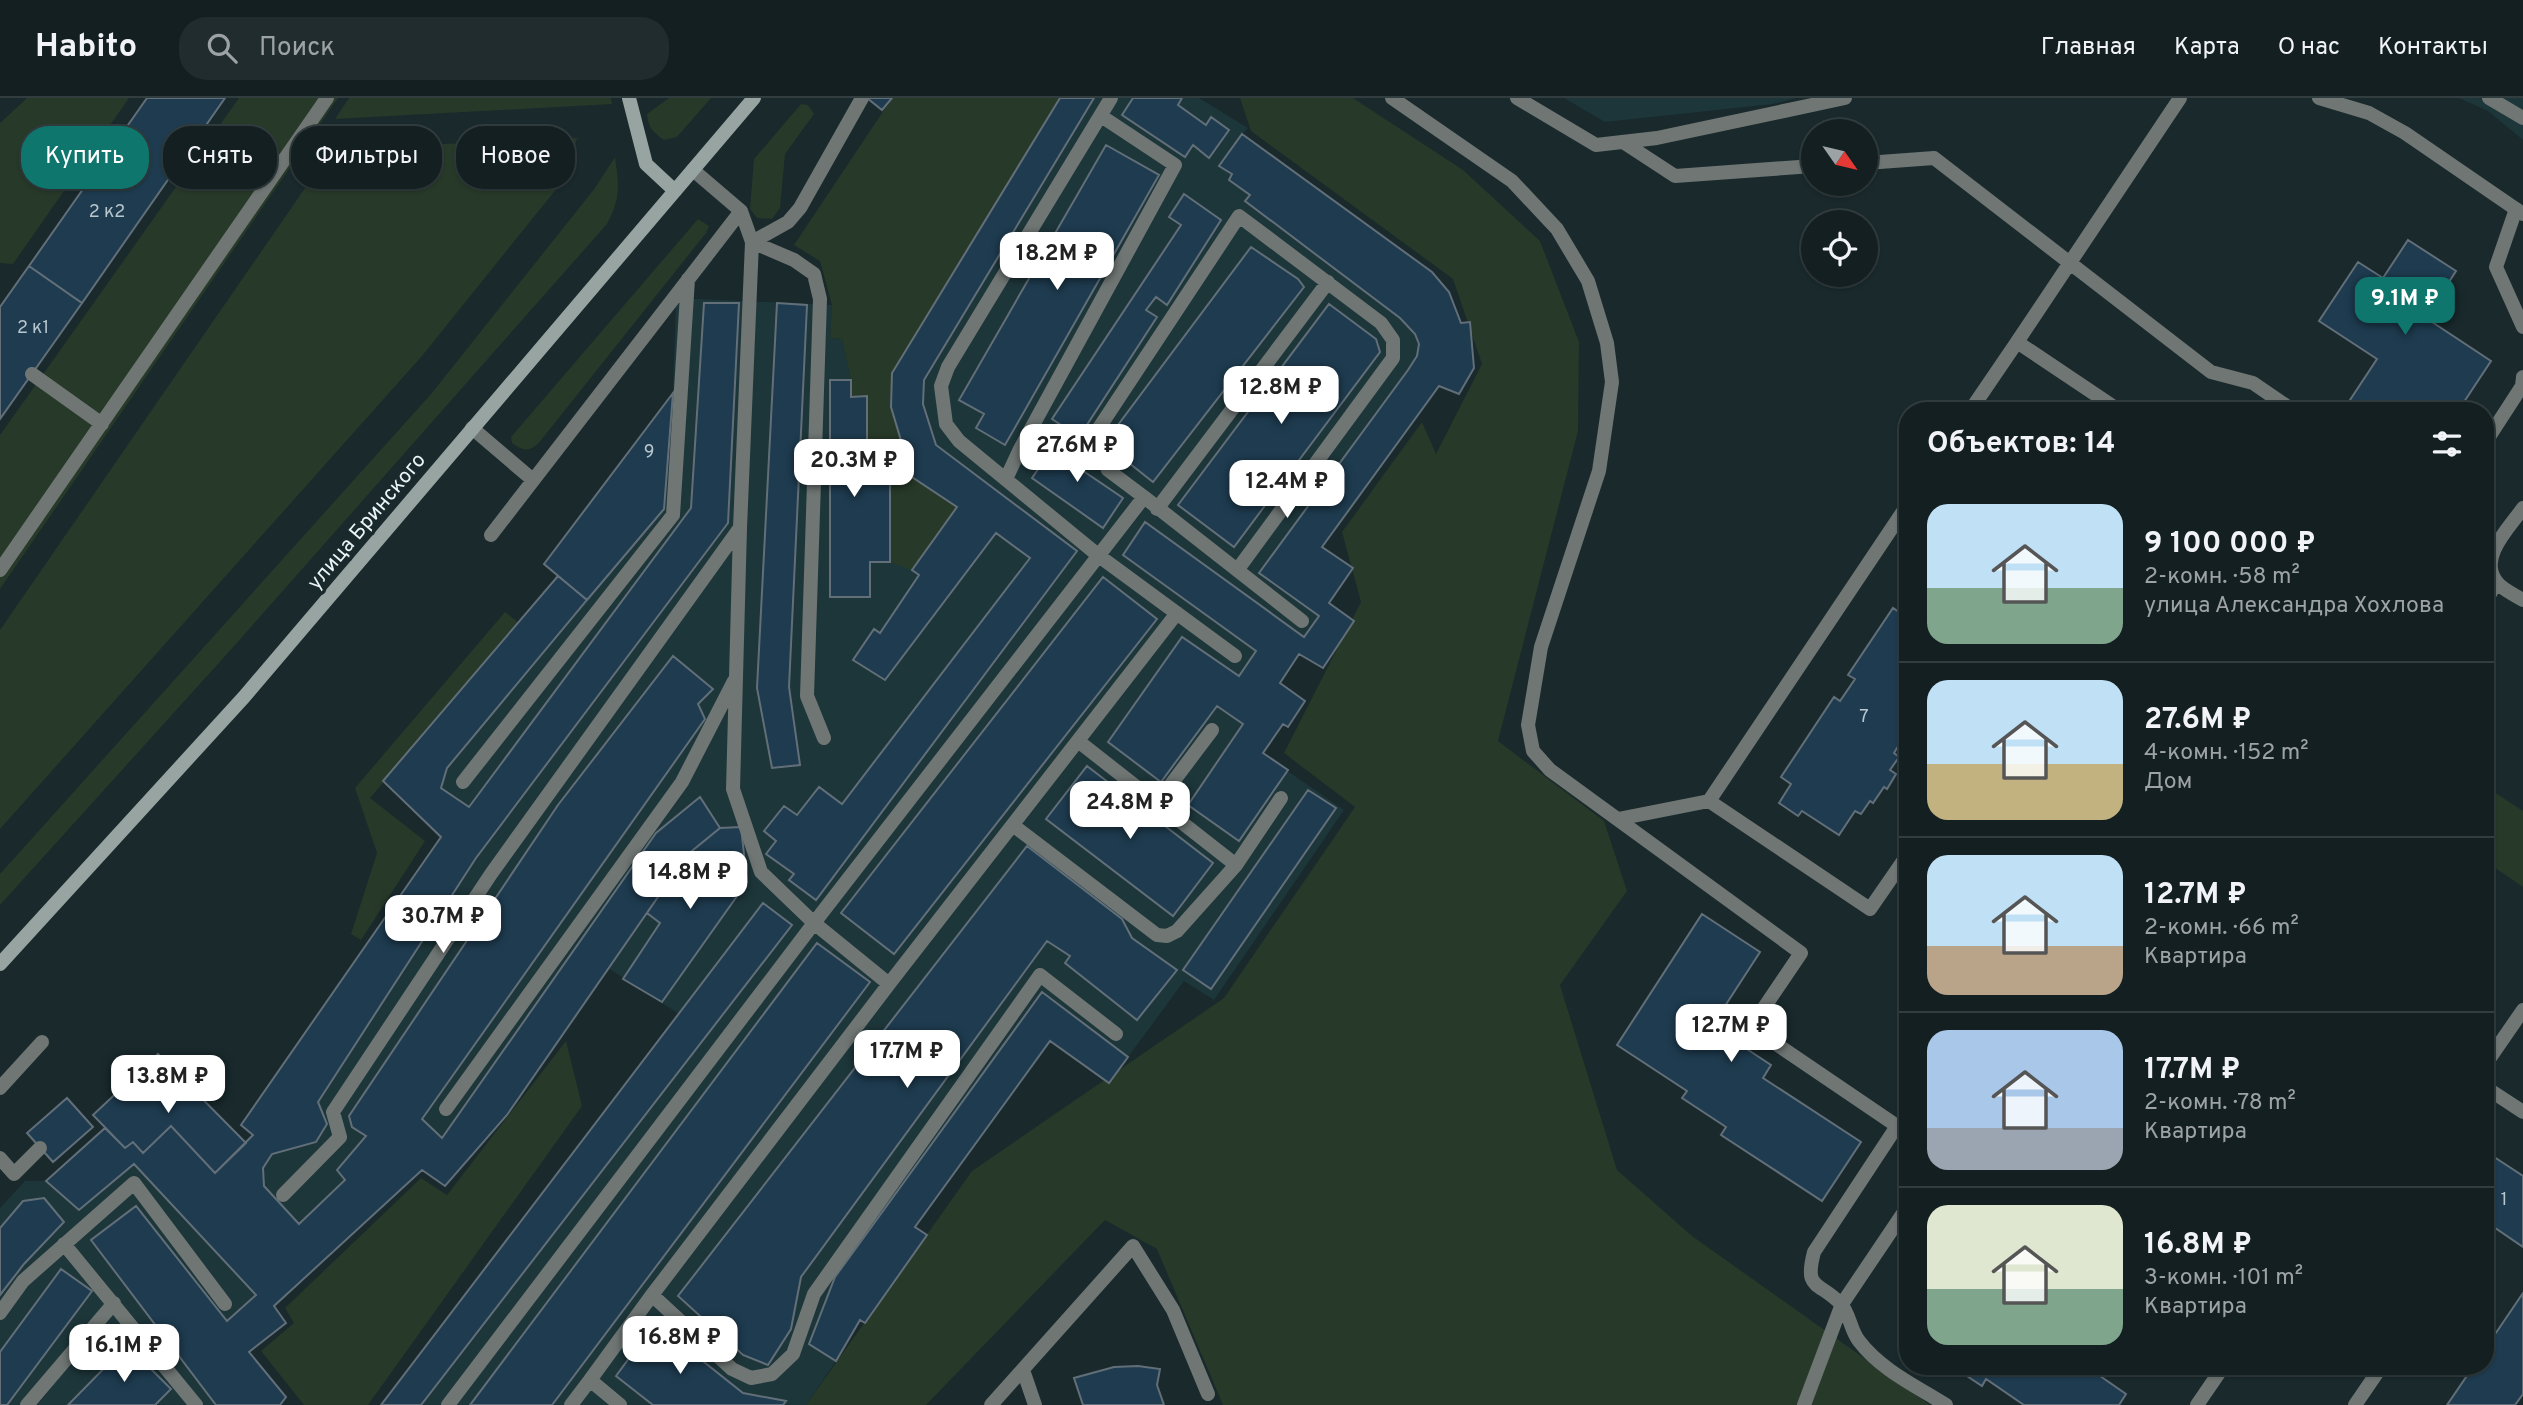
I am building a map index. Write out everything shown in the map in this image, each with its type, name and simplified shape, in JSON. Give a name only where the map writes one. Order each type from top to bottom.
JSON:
[{"type":"main road","points":[[629,98],[646,164],[675,191]]},
{"type":"main road","name":"улица Бринского","points":[[0,964],[243,697],[754,98]]},
{"type":"street","points":[[0,570],[327,98]]},
{"type":"street","points":[[752,242],[788,222],[800,208],[862,98]]},
{"type":"street","points":[[1111,98],[947,367],[941,386],[946,424],[959,441],[1099,556],[1235,656]]},
{"type":"street","points":[[1392,98],[1511,181],[1557,229],[1588,281],[1607,343],[1612,382],[1599,471],[1541,648],[1528,725],[1533,751],[1550,770],[1801,953],[1751,1027],[1897,1126],[1814,1252],[1809,1271],[1814,1284],[1842,1304],[1857,1339],[1875,1359],[1899,1375]]},
{"type":"street","points":[[1517,98],[1596,145],[1657,138],[1845,98]]},
{"type":"street","points":[[1976,402],[2180,98]]},
{"type":"street","points":[[2319,98],[2369,113],[2405,133],[2519,211],[2496,267],[2523,327]]},
{"type":"street","points":[[2489,98],[2523,118]]},
{"type":"street","points":[[1006,479],[1175,165],[1101,116]]},
{"type":"street","points":[[1623,142],[1675,176],[1801,167]]},
{"type":"street","points":[[1878,162],[1934,158],[2211,372],[2253,383],[2278,402]]},
{"type":"street","points":[[693,170],[741,211],[752,242],[733,789],[761,872],[814,923],[889,984]]},
{"type":"street","points":[[491,535],[741,211]]},
{"type":"street","points":[[1238,569],[1393,358],[1394,340],[1381,323],[1239,216],[1095,434],[1108,470],[1302,621]]},
{"type":"street","points":[[752,242],[794,260],[814,274],[820,299],[807,696],[824,738]]},
{"type":"street","points":[[463,782],[673,515],[688,279]]},
{"type":"street","points":[[1157,509],[1328,282]]},
{"type":"street","points":[[2017,342],[2107,402]]},
{"type":"street","points":[[32,374],[102,424]]},
{"type":"street","points":[[2494,429],[2522,386],[2523,377]]},
{"type":"street","points":[[472,428],[533,480]]},
{"type":"street","points":[[448,1405],[814,923],[1143,497]]},
{"type":"street","points":[[2494,549],[2523,508]]},
{"type":"street","points":[[1618,819],[1709,801],[1899,517]]},
{"type":"street","points":[[283,1195],[341,1137],[333,1112],[491,874],[740,528]]},
{"type":"street","points":[[2494,578],[2496,583],[2523,600]]},
{"type":"street","points":[[2494,587],[2496,583]]},
{"type":"street","points":[[571,1405],[652,1294],[889,984],[1177,613]]},
{"type":"street","points":[[446,1109],[681,782],[736,677]]},
{"type":"street","points":[[1157,803],[1212,730]]},
{"type":"street","points":[[1078,741],[1236,865]]},
{"type":"street","points":[[1014,826],[1157,934],[1167,936],[1177,931],[1236,865],[1281,797]]},
{"type":"street","points":[[1709,801],[1870,909],[1899,867]]},
{"type":"street","points":[[652,1294],[732,1369],[751,1378],[772,1374],[793,1354],[814,1294],[1040,975],[1116,1034]]},
{"type":"street","points":[[2494,1053],[2523,1010]]},
{"type":"street","points":[[0,1088],[42,1042]]},
{"type":"street","points":[[2494,1093],[2523,1112]]},
{"type":"street","points":[[0,1158],[14,1174],[40,1148]]},
{"type":"street","points":[[0,1313],[23,1281],[134,1183],[225,1304]]},
{"type":"street","points":[[1804,1405],[1842,1304],[1899,1219]]},
{"type":"street","points":[[64,1244],[114,1303],[188,1402]]},
{"type":"street","points":[[991,1405],[1133,1246],[1173,1310],[1208,1394]]},
{"type":"street","points":[[27,1405],[114,1303]]},
{"type":"street","points":[[1023,1370],[1035,1405]]},
{"type":"street","points":[[1900,1375],[1946,1405]]},
{"type":"street","points":[[2197,1405],[2217,1375]]},
{"type":"street","points":[[2355,1405],[2376,1375]]},
{"type":"street","points":[[590,1380],[620,1405]]},
{"type":"shaded area","points":[[1060,98],[1199,98],[1248,128],[1242,134],[1432,272],[1449,292],[1461,323],[1470,322],[1474,368],[1459,394],[1439,387],[1322,546],[1353,568],[1329,603],[1354,621],[1323,668],[1299,654],[1280,683],[1305,701],[1288,727],[1283,724],[1263,754],[1344,810],[1214,1000],[1184,981],[1109,1083],[1049,1041],[915,1227],[865,1323],[860,1320],[806,1405],[381,1405],[679,1014],[608,968],[507,1115],[445,1186],[422,1170],[274,1306],[286,1323],[249,1352],[286,1397],[280,1405],[0,1405],[0,1208],[25,1181],[46,1181],[105,1128],[124,1148],[133,1142],[215,1173],[253,1135],[241,1125],[440,838],[383,781],[558,577],[544,564],[673,393],[676,298],[832,305],[830,338],[842,339],[852,396],[867,396],[890,481],[890,561],[912,477],[892,373]]},
{"type":"shaded area","points":[[1564,98],[1796,98],[1773,104],[1605,122]]},
{"type":"shaded area","points":[[2459,98],[2523,98],[2523,140],[2488,111]]},
{"type":"green space","points":[[27,98],[129,98],[109,126],[21,126],[21,189],[65,189],[13,264],[0,263],[0,123]]},
{"type":"green space","points":[[239,98],[338,98],[319,126],[291,126],[291,166],[277,187],[277,126],[219,126]]},
{"type":"green space","points":[[349,98],[611,98],[612,104],[335,119]]},
{"type":"green space","points":[[669,98],[711,98],[677,137],[664,140],[652,129],[647,114]]},
{"type":"green space","points":[[892,98],[1060,98],[892,373],[912,477],[957,507],[912,570],[890,562],[890,482],[867,481],[867,397],[851,397],[851,380],[842,339],[830,338],[832,305],[820,261],[794,245]]},
{"type":"green space","points":[[1240,98],[1353,98],[1463,170],[1540,241],[1579,342],[1578,431],[1498,741],[1604,821],[1627,891],[1560,985],[1617,1170],[1692,1236],[1930,1405],[1223,1405],[1157,1249],[1105,1220],[926,1405],[806,1405],[972,1171],[1224,998],[1355,807],[1284,753],[1361,602],[1342,532],[1422,422],[1436,454],[1482,364],[1453,279],[1251,131]]},
{"type":"green space","points":[[801,104],[808,105],[814,114],[785,154],[780,208],[772,219],[757,218],[750,209],[754,159]]},
{"type":"green space","points":[[456,143],[456,189],[556,189],[422,356],[0,829],[0,630],[304,189],[442,189],[442,144]]},
{"type":"green space","points":[[615,157],[618,191],[607,224],[236,644],[0,905],[0,874],[431,394],[595,188]]},
{"type":"green space","points":[[174,189],[275,189],[0,589],[0,435]]},
{"type":"green space","points":[[698,219],[709,226],[706,233],[542,439],[528,449],[512,443],[511,437]]},
{"type":"green space","points":[[505,612],[519,623],[370,798],[425,841],[361,940],[351,934],[377,853],[355,788]]},
{"type":"green space","points":[[2494,792],[2523,811],[2523,887],[2494,867]]},
{"type":"green space","points":[[566,1041],[582,1106],[368,1405],[304,1405],[261,1351],[294,1323],[285,1308],[421,1178],[447,1195]]},
{"type":"building","points":[[147,98],[225,98],[205,126],[163,126],[163,187],[82,303],[29,266],[83,189],[149,189],[149,126],[127,126]]},
{"type":"building","points":[[867,98],[892,98],[882,110]]},
{"type":"building","points":[[1060,98],[1094,98],[924,380],[923,404],[936,445],[1077,551],[816,900],[789,880],[794,874],[766,854],[776,841],[764,831],[784,806],[797,815],[819,787],[842,804],[1030,558],[996,533],[885,680],[853,660],[874,629],[880,633],[919,575],[912,570],[957,507],[912,477],[891,407],[892,373]]},
{"type":"building","points":[[1133,98],[1182,98],[1178,105],[1206,125],[1211,117],[1229,130],[1209,158],[1193,145],[1185,157],[1122,115]]},
{"type":"building","points":[[1242,134],[1432,272],[1449,292],[1461,323],[1470,322],[1474,368],[1459,394],[1439,386],[1322,547],[1353,568],[1329,603],[1354,621],[1323,668],[1299,654],[1280,683],[1305,701],[1288,727],[1283,724],[1263,753],[1288,770],[1239,841],[1188,805],[1243,724],[1217,706],[1161,782],[1108,742],[1182,637],[1239,676],[1256,651],[1123,555],[1145,522],[1304,637],[1319,616],[1259,573],[1408,370],[1417,356],[1419,344],[1415,334],[1400,318],[1245,201],[1250,195],[1229,180],[1232,174],[1219,166]]},
{"type":"building","points":[[1106,145],[1159,175],[1005,445],[976,428],[984,414],[959,400]]},
{"type":"building","points":[[1184,194],[1221,220],[1167,305],[1156,297],[1146,310],[1157,317],[1079,437],[1052,419],[1181,225],[1169,217]]},
{"type":"building","points":[[2408,240],[2456,271],[2426,318],[2491,361],[2464,402],[2350,400],[2377,359],[2319,321],[2358,262],[2383,278]]},
{"type":"building","points":[[1251,247],[1298,279],[1304,287],[1153,482],[1124,459],[1115,429]]},
{"type":"building","points":[[29,266],[82,303],[0,419],[0,307]]},
{"type":"building","points":[[704,303],[739,303],[728,523],[476,858],[318,1102],[327,1124],[316,1142],[272,1154],[263,1168],[264,1186],[299,1224],[345,1180],[337,1170],[366,1136],[352,1127],[349,1116],[558,805],[673,656],[713,689],[698,704],[705,719],[422,1119],[442,1138],[656,833],[700,797],[720,828],[687,855],[507,1115],[445,1186],[422,1170],[274,1306],[286,1323],[249,1352],[286,1397],[280,1405],[216,1405],[91,1240],[136,1206],[227,1321],[256,1295],[134,1164],[79,1210],[46,1181],[105,1128],[125,1148],[133,1142],[143,1153],[171,1126],[215,1173],[253,1135],[241,1125],[441,837],[383,781],[558,576],[587,600],[447,768],[441,788],[469,807],[691,508]]},
{"type":"building","points":[[777,303],[807,305],[789,687],[800,765],[772,768],[757,688]]},
{"type":"building","points":[[1329,304],[1376,339],[1380,352],[1234,547],[1178,505]]},
{"type":"building","points":[[830,380],[851,380],[851,397],[867,396],[867,481],[890,481],[890,562],[870,562],[870,597],[830,597]]},
{"type":"building","points":[[673,393],[664,509],[587,600],[544,564]]},
{"type":"building","points":[[1060,438],[1085,455],[1076,466],[1123,498],[1103,528],[1032,478]]},
{"type":"building","points":[[1103,577],[1157,619],[894,954],[841,913]]},
{"type":"building","points":[[1893,608],[1899,612],[1899,745],[1894,753],[1899,757],[1890,770],[1896,774],[1887,789],[1884,787],[1861,814],[1855,811],[1839,835],[1802,811],[1798,816],[1779,803],[1791,784],[1781,777],[1834,697],[1840,701],[1855,679],[1848,675]]},
{"type":"building","points":[[1087,766],[1213,863],[1173,916],[1046,819]]},
{"type":"building","points":[[1308,790],[1336,808],[1211,989],[1183,970]]},
{"type":"building","points":[[741,827],[747,882],[662,1002],[623,979],[660,923],[647,913],[687,855],[720,828]]},
{"type":"building","points":[[1027,846],[1122,919],[1132,938],[1177,970],[1137,1020],[1065,963],[1070,956],[1047,941],[801,1277],[791,1329],[768,1365],[743,1355],[678,1296]]},
{"type":"building","points":[[763,903],[792,925],[421,1405],[381,1405]]},
{"type":"building","points":[[1702,914],[1760,952],[1712,1026],[1771,1065],[1763,1078],[1861,1142],[1822,1201],[1721,1135],[1726,1127],[1682,1098],[1687,1091],[1617,1045]]},
{"type":"building","points":[[817,943],[870,982],[552,1405],[470,1405]]},
{"type":"building","points":[[1042,992],[1128,1057],[1109,1083],[1050,1041],[915,1227],[927,1235],[865,1323],[860,1320],[836,1361],[809,1344],[835,1277]]},
{"type":"building","points":[[158,1054],[246,1143],[215,1173],[171,1126],[143,1153],[133,1142],[125,1148],[93,1115]]},
{"type":"building","points":[[67,1098],[93,1127],[53,1162],[27,1133]]},
{"type":"building","points":[[2494,1157],[2523,1176],[2523,1247],[2494,1227]]},
{"type":"building","points":[[44,1198],[64,1222],[24,1264],[0,1295],[0,1228],[23,1201]]},
{"type":"building","points":[[61,1269],[92,1291],[7,1405],[0,1405],[0,1352]]},
{"type":"building","points":[[2523,1293],[2523,1394],[2515,1405],[2447,1405],[2468,1375],[2494,1375],[2494,1336]]},
{"type":"building","points":[[655,1323],[743,1393],[786,1401],[783,1405],[653,1405],[616,1376]]},
{"type":"building","points":[[127,1345],[171,1389],[155,1405],[68,1405]]},
{"type":"building","points":[[1114,1367],[1160,1369],[1157,1385],[1164,1405],[1083,1405],[1074,1378]]},
{"type":"building","points":[[2099,1375],[2126,1394],[2119,1405],[2024,1405],[1986,1379],[1982,1386],[1967,1376]]}]
